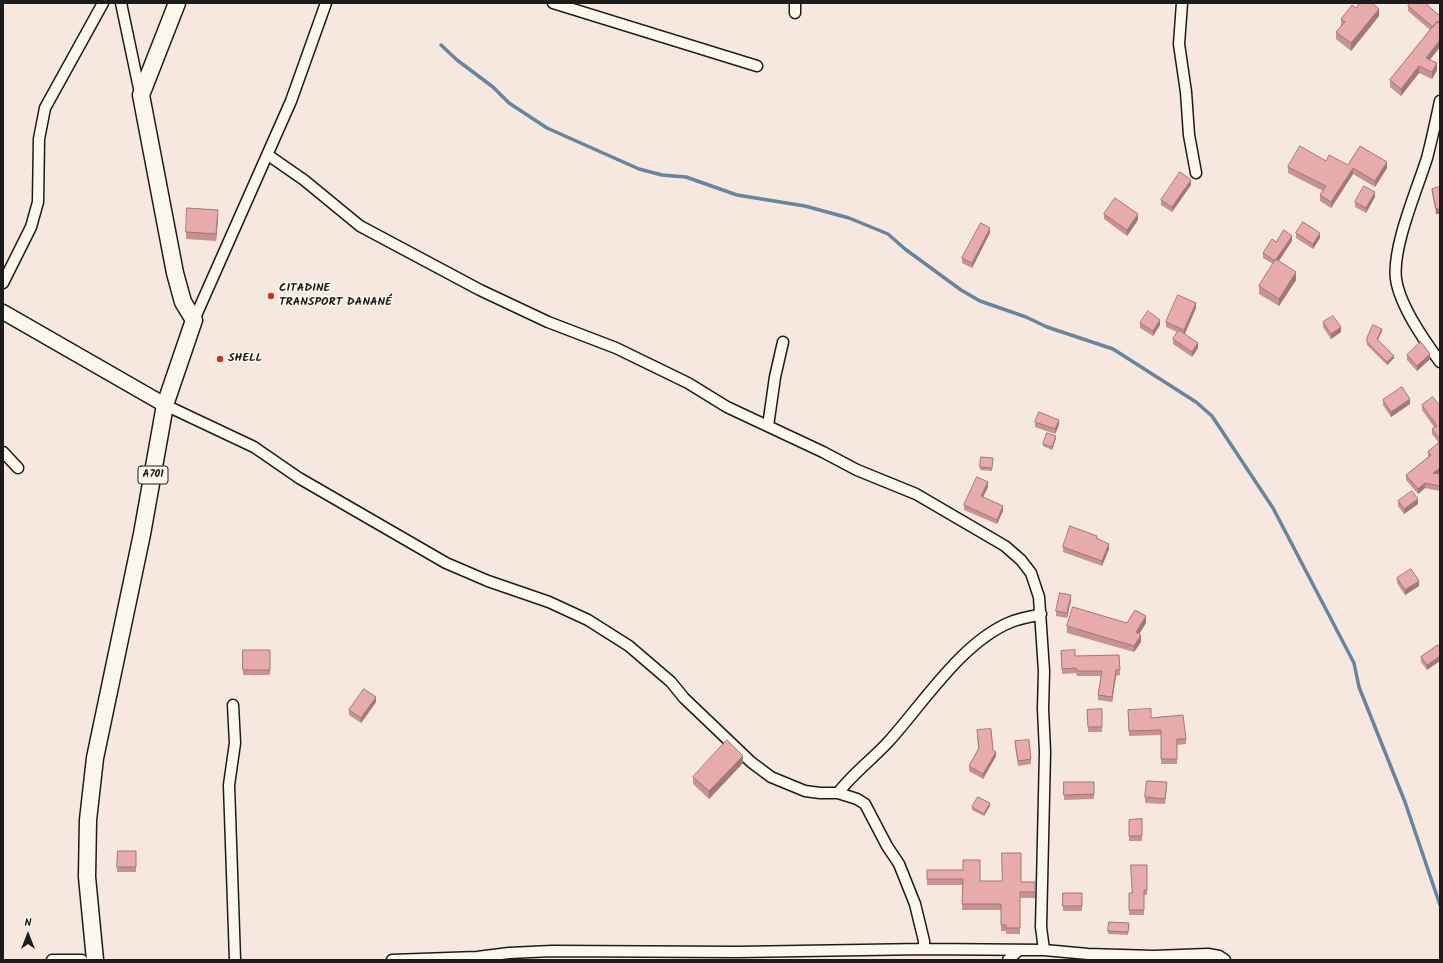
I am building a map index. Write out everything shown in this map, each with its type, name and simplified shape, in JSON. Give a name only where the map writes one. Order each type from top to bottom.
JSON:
[{"type":"main road","points":[[178,3],[141,95],[175,272],[183,302],[194,320]]},
{"type":"main road","name":"A701","points":[[95,960],[87,877],[88,820],[95,758],[142,534],[165,405],[194,320]]},
{"type":"street","points":[[3,283],[31,227],[38,202],[39,138],[45,108],[103,3]]},
{"type":"street","points":[[194,320],[268,155],[290,101],[326,3]]},
{"type":"street","points":[[1182,3],[1179,44],[1186,92],[1189,135],[1196,173]]},
{"type":"street","points":[[557,4],[757,66]]},
{"type":"street","points":[[119,5],[141,95]]},
{"type":"street","points":[[1440,101],[1427,157],[1395,262],[1398,287],[1416,325],[1440,362]]},
{"type":"street","points":[[268,155],[304,180],[360,226],[480,290],[548,322],[616,348],[688,383],[727,407],[858,470],[916,494],[1005,546],[1021,560],[1031,572],[1040,598],[1041,614],[1044,671],[1043,709],[1045,752],[1041,926],[1044,950]]},
{"type":"street","points":[[3,312],[165,405],[254,447],[299,478],[446,563],[488,581],[549,602],[588,620],[629,646],[671,682],[684,698],[751,762],[771,776],[805,791],[838,793],[857,799],[865,804],[887,846],[899,864],[915,904],[924,941],[924,949]]},
{"type":"street","points":[[768,426],[775,377],[784,342]]},
{"type":"street","points":[[3,452],[18,468]]},
{"type":"street","points":[[838,793],[847,781],[888,742],[957,660],[975,644],[988,634],[1012,622],[1041,614]]},
{"type":"street","points":[[233,705],[235,743],[229,785],[235,960]]},
{"type":"street","points":[[392,960],[477,957],[509,953],[552,951],[610,956],[924,949],[1044,950],[1088,954],[1154,956],[1208,954],[1219,956],[1225,960]]},
{"type":"street","points":[[1008,960],[1019,950]]},
{"type":"street","points":[[52,960],[82,960]]},
{"type":"building","points":[[1360,3],[1372,3],[1379,9],[1351,43],[1336,32],[1345,22],[1341,19],[1352,5],[1356,8]]},
{"type":"building","points":[[1410,3],[1425,3],[1440,16],[1440,20],[1433,27],[1408,6]]},
{"type":"building","points":[[1437,22],[1440,24],[1440,40],[1426,58],[1437,63],[1432,72],[1419,66],[1401,89],[1390,80]]},
{"type":"building","points":[[1300,146],[1326,161],[1329,155],[1348,165],[1360,146],[1387,162],[1375,181],[1353,168],[1331,202],[1320,195],[1326,186],[1288,167]]},
{"type":"building","points":[[1180,172],[1191,180],[1172,207],[1161,200]]},
{"type":"building","points":[[1364,186],[1375,192],[1366,208],[1355,202]]},
{"type":"building","points":[[1440,187],[1440,209],[1436,209],[1432,189]]},
{"type":"building","points":[[1115,198],[1138,214],[1127,230],[1104,214]]},
{"type":"building","points":[[187,208],[218,210],[216,234],[186,232]]},
{"type":"building","points":[[1303,222],[1320,233],[1313,244],[1296,233]]},
{"type":"building","points":[[981,223],[990,228],[972,263],[962,258]]},
{"type":"building","points":[[1284,230],[1292,236],[1275,261],[1263,253],[1272,239],[1276,242]]},
{"type":"building","points":[[1276,259],[1296,272],[1279,299],[1259,286]]},
{"type":"building","points":[[1178,295],[1196,303],[1184,330],[1166,322]]},
{"type":"building","points":[[1148,311],[1160,320],[1153,331],[1140,323]]},
{"type":"building","points":[[1333,316],[1341,327],[1331,334],[1323,322]]},
{"type":"building","points":[[1373,325],[1382,329],[1377,339],[1394,356],[1387,362],[1367,342],[1367,338]]},
{"type":"building","points":[[1179,330],[1198,343],[1192,352],[1173,339]]},
{"type":"building","points":[[1421,342],[1430,354],[1417,366],[1407,355]]},
{"type":"building","points":[[1402,387],[1410,399],[1391,412],[1383,400]]},
{"type":"building","points":[[1433,397],[1440,406],[1440,439],[1432,429],[1437,426],[1422,405]]},
{"type":"building","points":[[1039,412],[1059,420],[1055,429],[1035,422]]},
{"type":"building","points":[[1047,433],[1056,436],[1052,447],[1043,444]]},
{"type":"building","points":[[1440,442],[1440,468],[1433,473],[1440,474],[1440,486],[1425,483],[1418,489],[1406,475],[1431,455],[1428,452]]},
{"type":"building","points":[[981,457],[993,458],[992,468],[980,467]]},
{"type":"building","points":[[977,477],[988,482],[981,496],[1003,506],[997,520],[964,505]]},
{"type":"building","points":[[1412,491],[1418,499],[1404,509],[1398,501]]},
{"type":"building","points":[[1070,526],[1097,536],[1096,538],[1109,544],[1102,561],[1063,547]]},
{"type":"building","points":[[1411,569],[1419,581],[1405,590],[1397,578]]},
{"type":"building","points":[[1060,593],[1071,595],[1067,613],[1056,611]]},
{"type":"building","points":[[1073,607],[1127,623],[1135,610],[1146,616],[1136,632],[1141,635],[1134,646],[1067,626]]},
{"type":"building","points":[[1438,645],[1440,648],[1440,656],[1427,665],[1421,657]]},
{"type":"building","points":[[243,650],[270,650],[270,670],[243,670]]},
{"type":"building","points":[[1075,650],[1075,656],[1119,655],[1120,670],[1116,670],[1112,697],[1098,695],[1102,671],[1077,671],[1076,668],[1062,669],[1061,651]]},
{"type":"building","points":[[364,689],[376,697],[361,718],[349,710]]},
{"type":"building","points":[[1102,709],[1102,727],[1088,727],[1087,710]]},
{"type":"building","points":[[1151,709],[1151,718],[1183,715],[1186,739],[1177,739],[1177,759],[1161,759],[1161,730],[1129,731],[1128,710]]},
{"type":"building","points":[[991,729],[993,750],[996,752],[983,774],[969,766],[979,748],[977,730]]},
{"type":"building","points":[[727,740],[743,756],[709,791],[693,777]]},
{"type":"building","points":[[1029,740],[1031,759],[1018,761],[1015,741]]},
{"type":"building","points":[[1147,781],[1167,782],[1165,799],[1145,797]]},
{"type":"building","points":[[1064,782],[1094,782],[1094,794],[1064,795]]},
{"type":"building","points":[[978,797],[990,803],[984,814],[972,807]]},
{"type":"building","points":[[1142,819],[1142,836],[1129,836],[1129,820]]},
{"type":"building","points":[[118,851],[136,851],[136,867],[117,867]]},
{"type":"building","points":[[1002,853],[1021,853],[1021,882],[1035,882],[1035,892],[1020,892],[1020,928],[1006,928],[1006,925],[1001,925],[1001,904],[962,904],[963,879],[927,879],[927,870],[963,870],[963,860],[980,860],[980,881],[1002,881]]},
{"type":"building","points":[[1131,865],[1147,865],[1147,890],[1144,890],[1144,910],[1129,910],[1129,893],[1132,893]]},
{"type":"building","points":[[1063,893],[1082,893],[1082,906],[1063,906]]},
{"type":"building","points":[[1109,922],[1129,923],[1128,932],[1108,931]]},
{"type":"waterway","points":[[441,45],[457,60],[493,87],[509,103],[547,128],[639,169],[662,175],[686,177],[737,195],[805,206],[849,218],[888,234],[905,249],[961,290],[980,301],[1026,317],[1047,327],[1113,349],[1196,402],[1212,416],[1273,508],[1354,663],[1359,687],[1405,802],[1440,905]]},
{"type":"place","name":"CITADINE TRANSPORT DANANÉ","points":[[271,296]]},
{"type":"place","name":"SHELL","points":[[220,359]]}]
